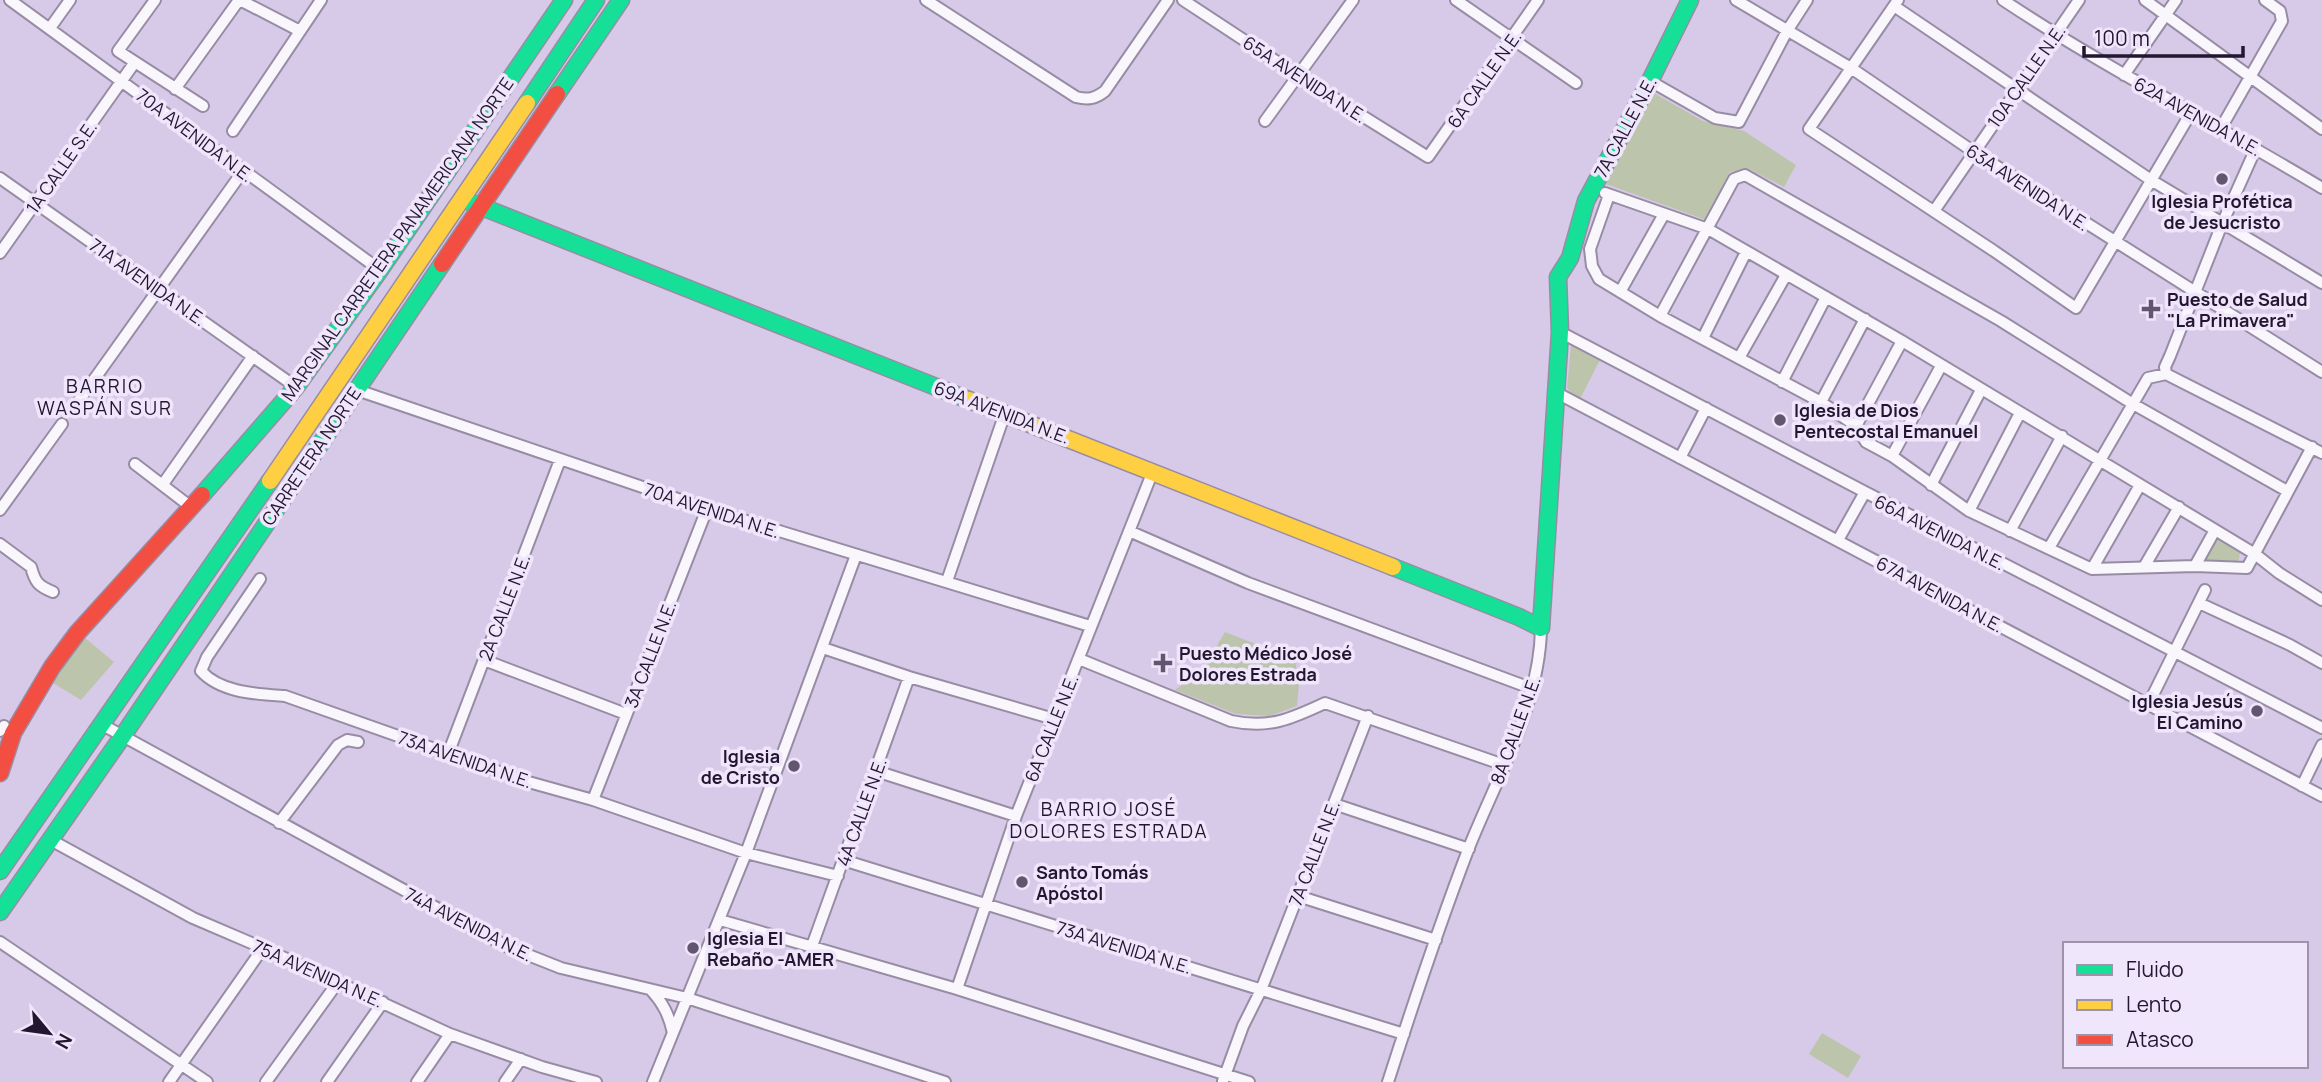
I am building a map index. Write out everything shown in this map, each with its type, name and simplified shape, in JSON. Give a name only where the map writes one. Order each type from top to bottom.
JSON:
[{"type":"main road","name":"MARGINAL CARRETERA PANAMERICANA NORTE","points":[[0,773],[4,729],[83,625],[296,387],[380,270],[564,0]]},
{"type":"main road","name":"CARRETERA NORTE","points":[[0,871],[338,382],[596,0]]},
{"type":"main road","points":[[545,110],[567,55],[603,0]]},
{"type":"main road","name":"CARRETERA NORTE","points":[[0,912],[122,737],[621,0]]},
{"type":"main road","name":"7A CALLE N.E.","points":[[1558,277],[1570,258],[1586,201],[1690,0]]},
{"type":"main road","name":"69A AVENIDA N.E.","points":[[461,199],[1153,471],[1541,628]]},
{"type":"main road","name":"8A CALLE N.E.","points":[[1541,628],[1560,332],[1558,277]]},
{"type":"street","name":"70A AVENIDA N.E.","points":[[10,0],[380,270]]},
{"type":"street","points":[[50,28],[70,0]]},
{"type":"street","points":[[155,0],[118,51],[203,106]]},
{"type":"street","points":[[175,89],[239,0],[300,31]]},
{"type":"street","points":[[233,131],[321,0]]},
{"type":"street","points":[[926,0],[1076,97],[1086,100],[1097,98],[1105,91],[1168,0]]},
{"type":"street","name":"65A AVENIDA N.E.","points":[[1184,0],[1428,158]]},
{"type":"street","points":[[1265,121],[1353,0]]},
{"type":"street","points":[[1457,0],[1576,83]]},
{"type":"street","name":"6A CALLE N.E.","points":[[1428,158],[1538,0]]},
{"type":"street","name":"63A AVENIDA N.E.","points":[[1736,0],[1851,68],[1974,152],[2322,372]]},
{"type":"street","points":[[1650,81],[1714,118],[1740,122],[1787,31],[1807,0]]},
{"type":"street","name":"62A AVENIDA N.E.","points":[[2003,0],[2054,34],[2322,188]]},
{"type":"street","name":"10A CALLE N.E.","points":[[1934,211],[2079,0]]},
{"type":"street","points":[[2145,0],[2322,129]]},
{"type":"street","points":[[2124,75],[2176,0]]},
{"type":"street","points":[[2221,128],[2282,20],[2280,11],[2265,0]]},
{"type":"street","points":[[2192,111],[2151,180],[2115,243],[2076,308],[1809,129],[1896,3],[2151,180],[2322,283]]},
{"type":"street","name":"1A CALLE S.E.","points":[[0,253],[135,62]]},
{"type":"street","points":[[2166,374],[2165,367],[2222,224],[2256,148]]},
{"type":"street","points":[[73,409],[243,171]]},
{"type":"street","points":[[1660,316],[1734,179],[1745,175],[2001,321],[2133,404],[2287,491]]},
{"type":"street","name":"71A AVENIDA N.E.","points":[[0,178],[296,387]]},
{"type":"street","points":[[1592,189],[1708,229],[2062,436],[2255,554],[2322,600]]},
{"type":"street","points":[[1609,195],[1590,249],[1592,266],[1599,279],[1660,316],[1821,402],[1856,426],[1866,442],[1892,456],[1969,510],[2092,569],[2194,566],[2248,568],[2279,573]]},
{"type":"street","points":[[1620,292],[1664,214]]},
{"type":"street","points":[[1703,338],[1746,252]]},
{"type":"street","points":[[1740,358],[1786,275]]},
{"type":"street","points":[[1782,382],[1826,297]]},
{"type":"street","points":[[1821,402],[1865,319]]},
{"type":"street","name":"66A AVENIDA N.E.","points":[[1560,332],[2322,729]]},
{"type":"street","points":[[1856,426],[1902,341]]},
{"type":"street","points":[[163,484],[253,356]]},
{"type":"street","points":[[1892,456],[1941,366]]},
{"type":"street","points":[[2049,548],[2148,378],[2166,374],[2319,450],[2287,491],[2248,568]]},
{"type":"street","name":"70A AVENIDA N.E.","points":[[338,382],[707,509],[1090,626]]},
{"type":"street","points":[[1931,485],[1982,390]]},
{"type":"street","name":"67A AVENIDA N.E.","points":[[1557,393],[2322,796]]},
{"type":"street","points":[[1680,458],[1706,408]]},
{"type":"street","points":[[947,581],[1005,413]]},
{"type":"street","points":[[1969,510],[2020,413]]},
{"type":"street","points":[[0,510],[62,424]]},
{"type":"street","points":[[2010,531],[2062,436]]},
{"type":"street","name":"2A CALLE N.E.","points":[[448,754],[560,460]]},
{"type":"street","points":[[135,464],[191,507]]},
{"type":"street","name":"6A CALLE N.E.","points":[[957,989],[1016,816],[1153,471]]},
{"type":"street","points":[[2092,569],[2140,485]]},
{"type":"street","points":[[1838,540],[1865,492]]},
{"type":"street","points":[[2144,567],[2179,508]]},
{"type":"street","name":"3A CALLE N.E.","points":[[593,800],[707,509]]},
{"type":"street","points":[[2194,566],[2215,530]]},
{"type":"street","points":[[1129,531],[1248,583],[1533,689]]},
{"type":"street","points":[[0,544],[31,567],[34,580],[39,586],[53,592]]},
{"type":"street","points":[[653,1082],[746,853],[856,555]]},
{"type":"street","name":"73A AVENIDA N.E.","points":[[260,579],[207,657],[201,671],[208,679],[247,693],[285,696],[526,781],[593,800],[746,853],[838,876]]},
{"type":"street","points":[[2148,705],[2205,590]]},
{"type":"street","points":[[2199,603],[2290,645],[2322,663]]},
{"type":"street","name":"8A CALLE N.E.","points":[[1388,1082],[1469,849],[1533,689],[1541,646],[1541,628]]},
{"type":"street","points":[[823,648],[909,677],[1054,719]]},
{"type":"street","points":[[1079,659],[1231,721],[1252,726],[1270,723],[1296,716],[1325,702],[1504,765]]},
{"type":"street","points":[[484,660],[626,714]]},
{"type":"street","name":"4A CALLE N.E.","points":[[812,946],[909,677]]},
{"type":"street","name":"7A CALLE N.E.","points":[[1261,990],[1367,716]]},
{"type":"street","name":"74A AVENIDA N.E.","points":[[101,724],[508,947],[561,968],[687,998],[945,1082]]},
{"type":"street","points":[[279,823],[338,746],[347,740],[358,742]]},
{"type":"street","points":[[2302,786],[2322,745]]},
{"type":"street","points":[[876,771],[1016,816]]},
{"type":"street","points":[[1334,804],[1469,849]]},
{"type":"street","name":"75A AVENIDA N.E.","points":[[50,839],[193,918],[450,1034],[582,1080],[596,1082]]},
{"type":"street","name":"73A AVENIDA N.E.","points":[[844,860],[1404,1034]]},
{"type":"street","points":[[1298,896],[1436,940]]},
{"type":"street","points":[[720,920],[957,989],[1224,1079],[1249,1082]]},
{"type":"street","points":[[0,942],[207,1082]]},
{"type":"street","points":[[169,1082],[263,948]]},
{"type":"street","points":[[266,1082],[338,982]]},
{"type":"street","points":[[650,990],[663,1004],[673,1033]]},
{"type":"street","points":[[1224,1079],[1243,1026],[1261,990]]},
{"type":"street","points":[[327,1082],[383,1002]]},
{"type":"street","points":[[417,1082],[450,1034]]},
{"type":"street","points":[[505,1082],[521,1059]]},
{"type":"green space","points":[[1652,92],[1703,121],[1744,131],[1796,165],[1784,187],[1749,169],[1730,172],[1706,220],[1606,184]]},
{"type":"green space","points":[[1577,344],[1601,358],[1580,399],[1572,395],[1567,388],[1571,345]]},
{"type":"green space","points":[[2217,537],[2240,551],[2239,560],[2235,563],[2203,562]]},
{"type":"green space","points":[[78,632],[114,662],[81,700],[45,678]]},
{"type":"green space","points":[[1225,632],[1295,659],[1299,684],[1297,706],[1269,716],[1236,714],[1175,690],[1203,669]]},
{"type":"green space","points":[[1822,1033],[1861,1056],[1848,1078],[1809,1054]]},
{"type":"traffic: fast","points":[[202,495],[296,387],[380,270],[564,0]]},
{"type":"traffic: fast","points":[[527,103],[596,0]]},
{"type":"traffic: fast","points":[[557,94],[621,0]]},
{"type":"traffic: fast","points":[[1393,567],[1541,628],[1560,332],[1558,277],[1570,258],[1586,201],[1690,0]]},
{"type":"traffic: fast","points":[[472,203],[969,400]]},
{"type":"traffic: fast","points":[[0,912],[122,737],[442,264]]},
{"type":"traffic: fast","points":[[0,871],[270,481]]},
{"type":"traffic: slow","points":[[270,481],[527,103]]},
{"type":"traffic: slow","points":[[969,400],[1393,567]]},
{"type":"traffic: jam","points":[[442,264],[557,94]]},
{"type":"traffic: jam","points":[[0,773],[13,733],[52,667],[78,632],[202,495]]},
{"type":"place","name":"Iglesia Profética de Jesucristo","points":[[2222,179]]},
{"type":"place","name":"Puesto de Salud \"La Primavera\"","points":[[2151,309]]},
{"type":"place","name":"Iglesia de Dios Pentecostal Emanuel","points":[[1780,420]]},
{"type":"place","name":"Puesto Médico José Dolores Estrada","points":[[1163,663]]},
{"type":"place","name":"Iglesia Jesús El Camino","points":[[2257,711]]},
{"type":"place","name":"Iglesia de Cristo","points":[[794,766]]},
{"type":"place","name":"Santo Tomás Apóstol","points":[[1022,882]]},
{"type":"place","name":"Iglesia El Rebaño -AMER","points":[[693,948]]},
{"type":"district","name":"BARRIO WASPÁN SUR","points":[[105,397]]},
{"type":"district","name":"BARRIO JOSÉ DOLORES ESTRADA","points":[[1109,820]]}]
